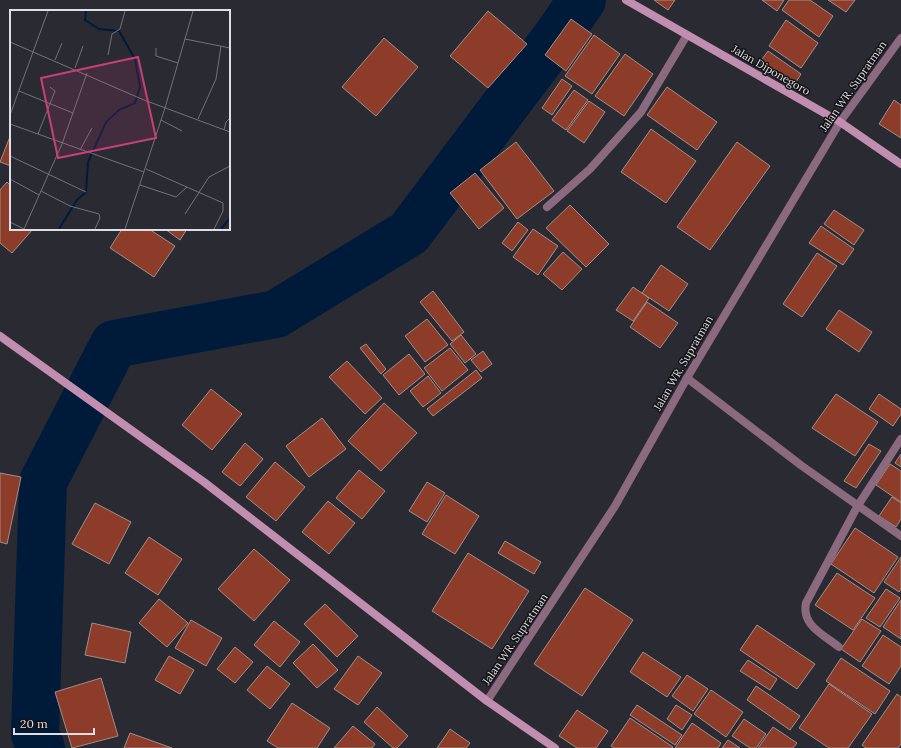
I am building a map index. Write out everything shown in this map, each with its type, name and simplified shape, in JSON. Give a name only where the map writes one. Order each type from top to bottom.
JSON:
[{"type":"street","name":"Jalan Diponegoro","points":[[626,0],[840,122],[901,164]]},
{"type":"street","points":[[547,207],[590,169],[641,112],[688,35]]},
{"type":"street","name":"Jalan WR. Supratman","points":[[487,701],[615,506],[687,378],[840,122],[901,38]]},
{"type":"street","points":[[0,336],[33,358],[204,482],[487,701],[555,748]]},
{"type":"street","points":[[687,378],[857,507],[901,536]]},
{"type":"street","points":[[839,647],[811,625],[805,613],[805,607],[817,581],[857,507],[901,439]]},
{"type":"building","points":[[654,0],[675,0],[668,10]]},
{"type":"building","points":[[762,0],[784,0],[777,11]]},
{"type":"building","points":[[789,0],[810,0],[833,16],[819,37],[782,10]]},
{"type":"building","points":[[828,0],[855,0],[846,12]]},
{"type":"building","points":[[488,11],[527,44],[488,88],[450,56]]},
{"type":"building","points":[[571,19],[592,34],[566,71],[545,55]]},
{"type":"building","points":[[786,20],[818,43],[801,68],[769,46]]},
{"type":"building","points":[[594,35],[620,54],[592,94],[565,76]]},
{"type":"building","points":[[384,38],[418,67],[376,116],[342,87]]},
{"type":"building","points":[[768,51],[801,74],[794,85],[760,62]]},
{"type":"building","points":[[625,54],[653,74],[624,116],[595,96]]},
{"type":"building","points":[[562,79],[572,86],[552,115],[542,108]]},
{"type":"building","points":[[667,87],[717,122],[697,150],[647,115]]},
{"type":"building","points":[[574,90],[588,100],[566,130],[552,120]]},
{"type":"building","points":[[894,100],[901,105],[901,138],[879,124]]},
{"type":"building","points":[[589,101],[605,112],[584,143],[567,131]]},
{"type":"building","points":[[651,129],[696,161],[666,203],[621,172]]},
{"type":"building","points":[[10,137],[10,166],[0,162]]},
{"type":"building","points":[[516,142],[554,191],[517,219],[480,170]]},
{"type":"building","points":[[737,142],[770,166],[710,250],[677,227]]},
{"type":"building","points":[[475,173],[504,208],[479,229],[450,193]]},
{"type":"building","points":[[7,182],[10,185],[10,230],[32,230],[12,253],[0,243],[0,190]]},
{"type":"building","points":[[570,205],[609,244],[586,267],[546,228]]},
{"type":"building","points":[[834,210],[864,230],[854,245],[824,224]]},
{"type":"building","points":[[518,222],[528,230],[512,251],[502,243]]},
{"type":"building","points":[[821,226],[854,249],[843,265],[809,243]]},
{"type":"building","points":[[533,229],[558,246],[538,275],[513,257]]},
{"type":"building","points":[[121,230],[151,230],[175,246],[154,277],[110,248]]},
{"type":"building","points":[[166,230],[186,230],[180,240]]},
{"type":"building","points":[[563,252],[582,269],[562,290],[543,274]]},
{"type":"building","points":[[817,253],[837,266],[802,317],[783,304]]},
{"type":"building","points":[[661,265],[688,284],[669,311],[642,293]]},
{"type":"building","points":[[633,287],[649,298],[633,321],[616,310]]},
{"type":"building","points":[[433,291],[464,332],[452,341],[420,302]]},
{"type":"building","points":[[647,302],[678,323],[660,348],[630,327]]},
{"type":"building","points":[[839,310],[872,332],[859,352],[826,329]]},
{"type":"building","points":[[427,319],[448,345],[425,362],[405,336]]},
{"type":"building","points":[[461,335],[476,354],[465,363],[450,344]]},
{"type":"building","points":[[366,344],[386,369],[381,374],[360,348]]},
{"type":"building","points":[[450,348],[468,370],[442,391],[424,368]]},
{"type":"building","points":[[483,351],[492,364],[481,372],[471,360]]},
{"type":"building","points":[[409,354],[425,374],[399,395],[383,375]]},
{"type":"building","points":[[347,361],[382,398],[365,414],[329,377]]},
{"type":"building","points":[[476,370],[482,378],[433,416],[427,409]]},
{"type":"building","points":[[428,376],[441,393],[423,407],[410,391]]},
{"type":"building","points":[[211,389],[242,414],[212,450],[182,425]]},
{"type":"building","points":[[836,394],[878,422],[855,456],[812,428]]},
{"type":"building","points":[[879,394],[901,409],[901,414],[893,426],[869,409]]},
{"type":"building","points":[[384,403],[417,433],[381,471],[348,441]]},
{"type":"building","points":[[322,418],[346,449],[309,477],[286,446]]},
{"type":"building","points":[[245,443],[263,459],[240,486],[222,472]]},
{"type":"building","points":[[869,444],[881,451],[856,488],[844,481]]},
{"type":"building","points":[[901,454],[901,467],[895,463]]},
{"type":"building","points":[[275,462],[305,487],[276,521],[246,497]]},
{"type":"building","points":[[890,464],[901,471],[901,502],[876,485]]},
{"type":"building","points":[[359,470],[385,491],[362,519],[336,498]]},
{"type":"building","points":[[0,473],[21,477],[7,544],[0,542]]},
{"type":"building","points":[[427,482],[445,493],[427,522],[409,511]]},
{"type":"building","points":[[446,495],[479,516],[455,554],[422,534]]},
{"type":"building","points":[[892,497],[901,503],[901,519],[896,527],[879,516]]},
{"type":"building","points":[[328,501],[355,523],[329,554],[302,532]]},
{"type":"building","points":[[95,503],[131,522],[109,564],[72,544]]},
{"type":"building","points":[[855,528],[898,557],[874,593],[831,564]]},
{"type":"building","points":[[149,537],[182,559],[158,595],[125,573]]},
{"type":"building","points":[[505,541],[541,562],[534,574],[498,553]]},
{"type":"building","points":[[254,549],[290,580],[254,621],[218,589]]},
{"type":"building","points":[[468,553],[529,591],[492,649],[432,611]]},
{"type":"building","points":[[901,557],[901,590],[899,592],[884,582]]},
{"type":"building","points":[[837,573],[875,598],[853,630],[815,605]]},
{"type":"building","points":[[585,588],[633,620],[582,696],[534,664]]},
{"type":"building","points":[[886,589],[900,598],[880,627],[866,618]]},
{"type":"building","points":[[159,599],[188,623],[167,647],[139,623]]},
{"type":"building","points":[[901,600],[901,639],[883,627]]},
{"type":"building","points":[[325,604],[358,636],[337,657],[304,624]]},
{"type":"building","points":[[862,619],[881,631],[860,662],[841,649]]},
{"type":"building","points":[[191,620],[222,638],[206,666],[175,648]]},
{"type":"building","points":[[274,621],[300,642],[280,667],[254,645]]},
{"type":"building","points":[[92,623],[131,632],[125,663],[85,655]]},
{"type":"building","points":[[757,625],[815,664],[797,689],[740,650]]},
{"type":"building","points":[[883,635],[901,647],[901,666],[889,684],[862,666]]},
{"type":"building","points":[[313,644],[338,670],[317,688],[293,663]]},
{"type":"building","points":[[235,647],[253,662],[235,683],[217,669]]},
{"type":"building","points":[[643,652],[681,677],[667,697],[630,672]]},
{"type":"building","points":[[169,656],[194,670],[180,694],[155,680]]},
{"type":"building","points":[[358,656],[382,673],[358,705],[334,689]]},
{"type":"building","points":[[841,658],[890,691],[875,714],[826,681]]},
{"type":"building","points":[[748,660],[777,679],[770,690],[740,671]]},
{"type":"building","points":[[267,666],[290,684],[270,709],[247,690]]},
{"type":"building","points":[[687,675],[708,689],[693,711],[672,696]]},
{"type":"building","points":[[101,678],[118,736],[72,748],[55,692]]},
{"type":"building","points":[[829,684],[872,714],[848,748],[829,748],[799,728]]},
{"type":"building","points":[[756,686],[800,716],[790,730],[747,700]]},
{"type":"building","points":[[711,690],[743,712],[726,737],[694,714]]},
{"type":"building","points":[[897,694],[901,697],[901,744],[898,748],[866,748],[862,745]]},
{"type":"building","points":[[292,703],[330,728],[317,748],[278,748],[267,741]]},
{"type":"building","points":[[637,705],[682,735],[675,745],[630,715]]},
{"type":"building","points":[[676,705],[692,715],[682,730],[667,719]]},
{"type":"building","points":[[377,707],[408,736],[397,748],[393,748],[364,722]]},
{"type":"building","points":[[577,710],[608,731],[596,748],[577,748],[559,736]]},
{"type":"building","points":[[630,718],[673,747],[614,748],[611,746]]},
{"type":"building","points":[[744,719],[766,734],[756,748],[750,748],[732,736]]},
{"type":"building","points":[[692,723],[721,743],[718,748],[675,748]]},
{"type":"building","points":[[353,726],[375,744],[372,748],[334,748]]},
{"type":"building","points":[[773,727],[797,743],[793,748],[758,748]]},
{"type":"building","points":[[450,729],[470,743],[466,748],[437,748]]},
{"type":"building","points":[[130,733],[172,748],[124,748]]},
{"type":"building","points":[[728,740],[740,748],[722,748]]},
{"type":"waterway","points":[[41,748],[35,734],[43,482],[114,344],[276,314],[409,233],[558,35],[582,0]]}]
